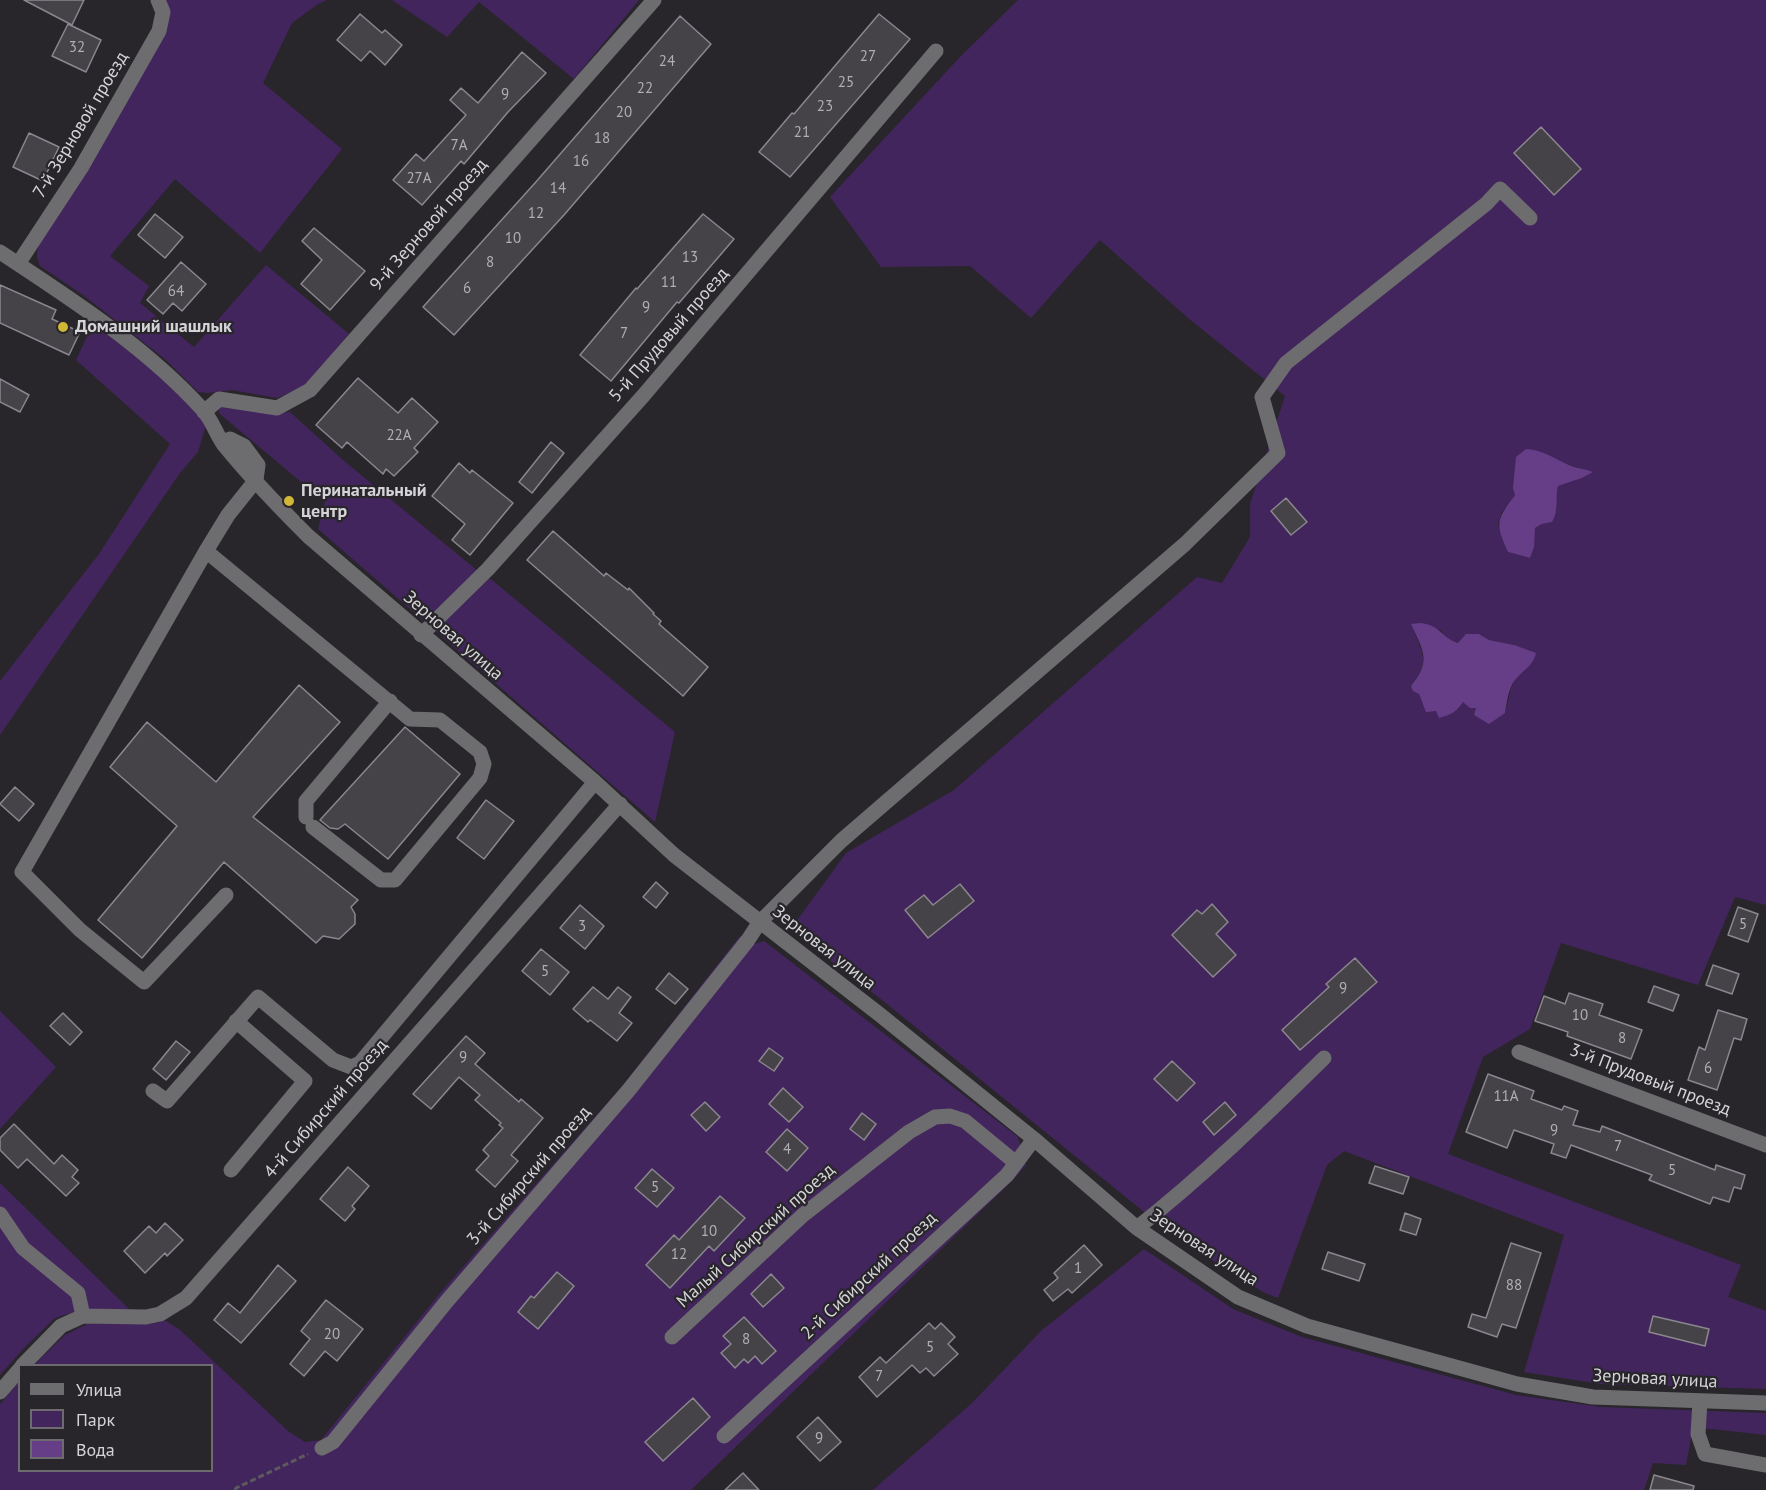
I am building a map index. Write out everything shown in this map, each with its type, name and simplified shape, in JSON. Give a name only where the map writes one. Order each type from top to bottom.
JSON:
[{"type":"street","name":"7-й Зерновой проезд","points":[[18,264],[81,168],[159,31],[163,12],[158,0]]},
{"type":"street","name":"9-й Зерновой проезд","points":[[204,412],[219,399],[278,408],[310,390],[654,0]]},
{"type":"street","name":"5-й Прудовый проезд","points":[[421,635],[488,569],[644,396],[936,51]]},
{"type":"street","name":"3-й Сибирский проезд","points":[[322,1448],[333,1442],[447,1301],[628,1091],[748,940],[759,922],[841,841],[1185,544],[1278,453],[1262,397],[1286,363],[1486,204],[1500,189],[1530,218]]},
{"type":"street","name":"Зерновая улица","points":[[0,252],[79,304],[157,364],[204,412],[222,443],[308,536],[595,782],[674,855],[1034,1139],[1137,1228],[1238,1297],[1307,1326],[1517,1384],[1593,1397],[1766,1403]]},
{"type":"street","points":[[226,895],[144,982],[80,930],[22,873],[206,551],[228,515],[256,480]]},
{"type":"street","points":[[206,551],[390,701],[410,719],[440,720],[480,752],[484,764],[480,778],[394,880],[381,880],[310,822],[306,801],[390,701]]},
{"type":"street","points":[[153,1091],[166,1101],[258,997],[333,1060],[351,1067],[360,1063],[595,782]]},
{"type":"street","name":"4-й Сибирский проезд","points":[[24,1364],[61,1326],[83,1316],[146,1317],[160,1314],[186,1298],[620,804]]},
{"type":"street","points":[[231,1170],[304,1081],[236,1021]]},
{"type":"street","name":"3-й Прудовый проезд","points":[[1520,1052],[1766,1145]]},
{"type":"street","points":[[1137,1228],[1250,1130],[1324,1058]]},
{"type":"street","name":"Малый Сибирский проезд","points":[[672,1337],[803,1215],[909,1132],[935,1117],[950,1116],[965,1121],[1016,1163]]},
{"type":"street","name":"2-й Сибирский проезд","points":[[724,1436],[1007,1175],[1034,1139]]},
{"type":"street","points":[[0,1214],[23,1248],[78,1293],[83,1316]]},
{"type":"street","name":"4-й Сибирский проезд","points":[[0,1392],[18,1371]]},
{"type":"street","points":[[1700,1401],[1698,1434],[1705,1454],[1766,1465]]},
{"type":"path","points":[[234,1490],[322,1448]]},
{"type":"green space","points":[[165,0],[327,0],[292,23],[263,83],[342,149],[260,253],[175,179],[110,256],[149,286],[140,303],[194,347],[266,265],[349,334],[306,386],[277,398],[232,390],[198,392],[166,360],[83,295],[40,266],[37,257],[38,245],[87,169]]},
{"type":"green space","points":[[392,0],[639,0],[574,79],[479,2],[447,37]]},
{"type":"green space","points":[[1018,0],[1766,0],[1766,905],[1735,897],[1698,985],[1561,943],[1530,1029],[1483,1057],[1448,1154],[1741,1265],[1728,1297],[1766,1311],[1766,1389],[1600,1384],[1524,1372],[1564,1235],[1344,1151],[1327,1165],[1278,1298],[1263,1292],[1164,1228],[882,1000],[790,930],[846,853],[954,790],[1197,577],[1222,583],[1250,537],[1250,504],[1285,396],[1188,318],[1100,240],[1031,318],[970,266],[881,267],[830,197],[960,57]],"holes":[[[1531,449],[1592,472],[1558,486],[1552,522],[1535,528],[1530,558],[1508,552],[1498,524],[1502,512],[1515,495]],[[1412,624],[1440,630],[1448,639],[1459,643],[1479,634],[1489,640],[1514,645],[1528,667],[1516,678],[1505,713],[1481,718],[1474,715],[1476,708],[1463,702],[1453,712],[1439,717],[1436,710],[1422,703],[1419,694],[1411,686],[1422,668],[1423,661]]]},
{"type":"green space","points":[[93,324],[154,370],[200,416],[206,425],[198,452],[180,473],[0,735],[0,681],[99,554],[170,444],[76,360]]},
{"type":"green space","points":[[221,405],[276,413],[290,412],[343,460],[675,732],[655,822],[318,529],[325,502],[220,414],[218,409]]},
{"type":"green space","points":[[740,936],[755,944],[764,941],[1018,1137],[1026,1165],[691,1490],[0,1490],[0,1404],[18,1383],[18,1472],[213,1472],[213,1364],[35,1364],[65,1335],[87,1324],[113,1322],[150,1324],[164,1320],[179,1329],[288,1431],[305,1442],[321,1440],[441,1292],[623,1085]]},
{"type":"green space","points":[[0,1011],[56,1067],[0,1129]]},
{"type":"green space","points":[[0,1183],[129,1309],[83,1309],[55,1318],[0,1375]]},
{"type":"green space","points":[[1144,1249],[1233,1309],[1302,1337],[1516,1395],[1601,1407],[1766,1413],[1766,1435],[1693,1427],[1686,1465],[1653,1463],[1644,1490],[873,1490],[972,1403],[1042,1330]]},
{"type":"water","points":[[1526,449],[1543,452],[1569,465],[1593,472],[1558,486],[1554,518],[1552,522],[1535,528],[1534,547],[1530,558],[1508,552],[1499,528],[1501,516],[1515,495],[1513,488],[1516,457]]},
{"type":"water","points":[[1420,623],[1432,626],[1447,638],[1458,643],[1466,634],[1479,634],[1489,640],[1514,645],[1536,653],[1513,684],[1505,713],[1489,724],[1474,715],[1476,708],[1470,708],[1463,702],[1447,716],[1439,718],[1436,711],[1426,712],[1419,694],[1413,691],[1411,686],[1422,669],[1423,655],[1411,624]]},
{"type":"building","points":[[24,0],[84,0],[72,25]]},
{"type":"building","points":[[360,14],[382,33],[385,30],[402,45],[385,65],[370,51],[361,61],[337,40]]},
{"type":"building","points":[[879,14],[910,39],[790,177],[759,152]]},
{"type":"building","points":[[680,16],[711,44],[564,215],[454,335],[423,307],[535,183]]},
{"type":"building","points":[[68,24],[101,40],[86,72],[52,56]]},
{"type":"building","points":[[522,52],[546,73],[508,112],[464,164],[461,161],[422,205],[393,180],[416,154],[424,161],[466,115],[450,100],[461,88],[478,103]]},
{"type":"building","points":[[1541,127],[1581,169],[1554,195],[1514,153]]},
{"type":"building","points":[[29,133],[59,147],[43,181],[13,167]]},
{"type":"building","points":[[155,214],[183,237],[165,258],[138,235]]},
{"type":"building","points":[[703,214],[734,239],[679,303],[677,302],[611,381],[580,355],[636,288]]},
{"type":"building","points":[[314,228],[365,271],[330,310],[301,284],[322,260],[302,241]]},
{"type":"building","points":[[181,262],[206,284],[182,311],[173,303],[163,314],[147,300]]},
{"type":"building","points":[[0,285],[56,310],[52,319],[80,332],[69,355],[0,323]]},
{"type":"building","points":[[358,378],[398,413],[412,398],[438,422],[414,448],[418,452],[394,476],[386,469],[383,474],[347,442],[342,448],[316,425]]},
{"type":"building","points":[[0,379],[29,395],[20,412],[0,402]]},
{"type":"building","points":[[551,442],[564,453],[532,493],[519,482]]},
{"type":"building","points":[[459,463],[470,473],[472,470],[513,503],[470,555],[452,540],[465,524],[432,496]]},
{"type":"building","points":[[1286,498],[1307,522],[1291,535],[1271,511]]},
{"type":"building","points":[[553,531],[604,576],[606,573],[628,590],[629,588],[661,621],[659,624],[708,667],[683,696],[527,560]]},
{"type":"building","points":[[299,685],[340,722],[253,817],[358,900],[351,907],[355,914],[355,924],[339,939],[323,936],[316,943],[224,862],[142,958],[98,920],[177,826],[110,767],[147,722],[216,782]]},
{"type":"building","points":[[405,727],[460,774],[388,859],[345,824],[338,829],[330,828],[320,820]]},
{"type":"building","points":[[15,787],[34,804],[19,821],[0,804]]},
{"type":"building","points":[[486,800],[514,821],[484,859],[457,838]]},
{"type":"building","points":[[656,882],[668,893],[656,908],[643,897]]},
{"type":"building","points":[[960,884],[974,901],[928,938],[905,910],[924,895],[933,905]]},
{"type":"building","points":[[1212,904],[1228,922],[1216,934],[1236,955],[1213,977],[1172,935],[1197,910],[1202,914]]},
{"type":"building","points":[[580,905],[604,926],[585,949],[560,928]]},
{"type":"building","points":[[1738,907],[1758,914],[1748,942],[1728,935]]},
{"type":"building","points":[[541,949],[569,972],[550,995],[522,971]]},
{"type":"building","points":[[1355,958],[1377,982],[1300,1050],[1282,1030],[1329,987],[1326,984]]},
{"type":"building","points":[[1713,965],[1739,974],[1732,994],[1706,985]]},
{"type":"building","points":[[669,973],[688,989],[675,1004],[656,989]]},
{"type":"building","points":[[1654,986],[1679,995],[1673,1011],[1648,1002]]},
{"type":"building","points":[[593,987],[608,999],[618,987],[631,997],[619,1013],[632,1023],[617,1041],[573,1009]]},
{"type":"building","points":[[1569,993],[1603,1004],[1599,1015],[1642,1030],[1631,1059],[1567,1036],[1568,1032],[1535,1021],[1544,996],[1565,1004]]},
{"type":"building","points":[[1718,1010],[1747,1019],[1741,1040],[1734,1038],[1717,1090],[1688,1080],[1699,1047],[1705,1050]]},
{"type":"building","points":[[63,1013],[82,1032],[70,1045],[50,1026]]},
{"type":"building","points":[[466,1036],[485,1053],[475,1064],[519,1102],[521,1099],[543,1118],[511,1155],[518,1161],[495,1187],[476,1170],[489,1156],[483,1150],[503,1128],[499,1125],[501,1123],[475,1100],[480,1095],[459,1077],[431,1109],[413,1094]]},
{"type":"building","points":[[176,1041],[190,1052],[166,1080],[153,1069]]},
{"type":"building","points":[[769,1048],[783,1058],[774,1071],[759,1061]]},
{"type":"building","points":[[1172,1061],[1195,1083],[1177,1101],[1154,1079]]},
{"type":"building","points":[[1488,1074],[1534,1091],[1531,1099],[1562,1110],[1564,1106],[1578,1111],[1573,1125],[1600,1132],[1602,1126],[1715,1170],[1716,1165],[1745,1175],[1741,1189],[1734,1187],[1729,1202],[1713,1197],[1710,1204],[1649,1180],[1652,1175],[1571,1145],[1566,1158],[1551,1153],[1554,1144],[1514,1130],[1507,1148],[1466,1132]]},
{"type":"building","points":[[783,1088],[803,1107],[789,1122],[769,1104]]},
{"type":"building","points":[[705,1102],[720,1117],[706,1131],[691,1115]]},
{"type":"building","points":[[1225,1102],[1236,1115],[1214,1135],[1203,1122]]},
{"type":"building","points":[[862,1113],[876,1124],[864,1140],[850,1129]]},
{"type":"building","points":[[14,1124],[54,1164],[62,1155],[78,1170],[72,1177],[79,1183],[66,1196],[27,1159],[18,1168],[0,1150],[0,1138]]},
{"type":"building","points":[[787,1129],[808,1148],[787,1171],[766,1152]]},
{"type":"building","points":[[1375,1166],[1409,1177],[1403,1194],[1369,1183]]},
{"type":"building","points":[[348,1167],[369,1186],[352,1206],[355,1209],[345,1221],[320,1199]]},
{"type":"building","points":[[652,1169],[674,1188],[657,1207],[635,1188]]},
{"type":"building","points":[[720,1196],[745,1218],[714,1251],[709,1246],[670,1288],[646,1265],[674,1235],[679,1240]]},
{"type":"building","points":[[1405,1213],[1421,1219],[1416,1235],[1400,1230]]},
{"type":"building","points":[[165,1223],[183,1240],[167,1256],[165,1253],[145,1273],[124,1251],[149,1226],[156,1233]]},
{"type":"building","points":[[1511,1243],[1541,1253],[1516,1328],[1502,1324],[1497,1337],[1468,1327],[1472,1314],[1486,1318]]},
{"type":"building","points":[[1084,1245],[1102,1265],[1072,1293],[1068,1289],[1053,1301],[1044,1290],[1058,1278],[1054,1273]]},
{"type":"building","points":[[1328,1252],[1365,1264],[1359,1281],[1322,1269]]},
{"type":"building","points":[[278,1265],[296,1281],[241,1343],[214,1320],[228,1303],[240,1313]]},
{"type":"building","points":[[557,1272],[574,1286],[538,1329],[518,1312],[531,1296],[534,1298]]},
{"type":"building","points":[[771,1274],[784,1288],[763,1307],[751,1294]]},
{"type":"building","points":[[326,1300],[363,1329],[337,1361],[325,1351],[304,1376],[290,1364],[310,1339],[301,1331]]},
{"type":"building","points":[[1653,1316],[1709,1329],[1705,1346],[1649,1332]]},
{"type":"building","points":[[744,1317],[776,1351],[762,1364],[755,1356],[748,1363],[744,1359],[735,1368],[721,1353],[731,1344],[723,1336]]},
{"type":"building","points":[[929,1323],[935,1329],[941,1323],[955,1337],[948,1344],[958,1354],[934,1376],[926,1368],[920,1373],[912,1365],[877,1397],[859,1377],[880,1357],[886,1363]]},
{"type":"building","points":[[693,1398],[710,1417],[663,1461],[645,1442]]},
{"type":"building","points":[[818,1417],[841,1442],[820,1461],[797,1437]]},
{"type":"building","points":[[743,1473],[759,1490],[725,1490]]},
{"type":"building","points":[[1654,1475],[1694,1486],[1693,1490],[1650,1490]]},
{"type":"place","name":"Домашний шашлык","points":[[63,327]]},
{"type":"place","name":"Перинатальный центр","points":[[289,501]]}]
